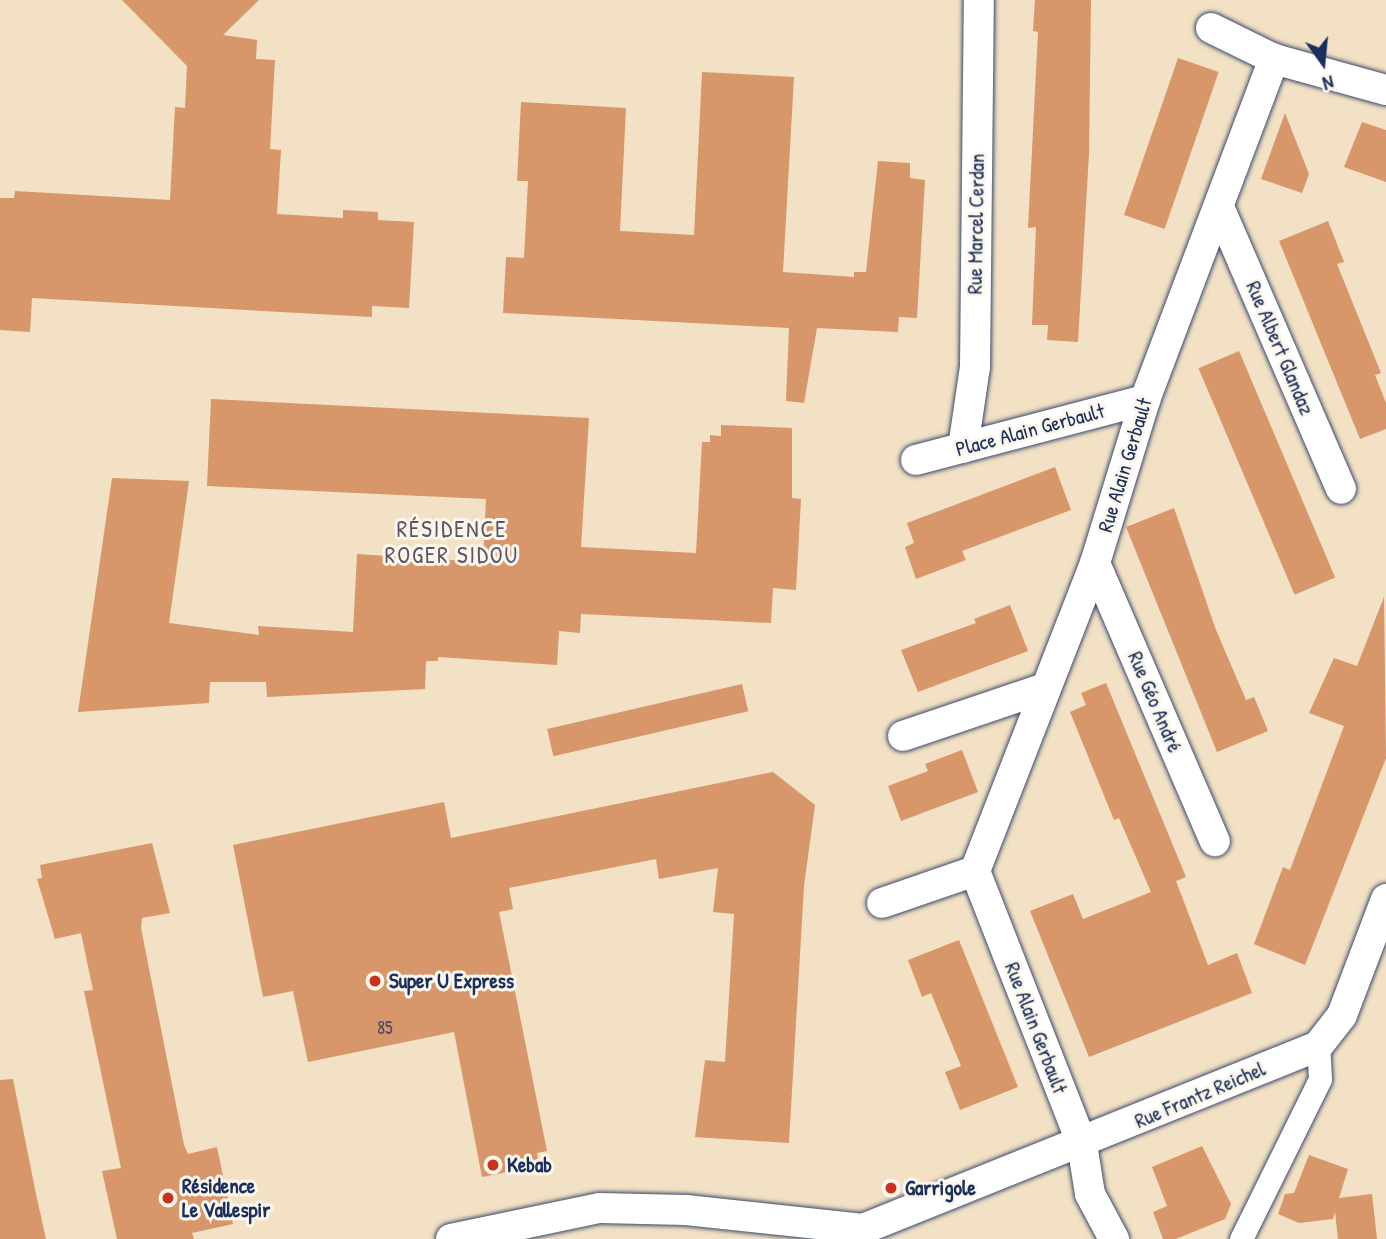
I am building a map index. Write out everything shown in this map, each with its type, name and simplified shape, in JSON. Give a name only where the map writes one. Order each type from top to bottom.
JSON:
[{"type":"street","name":"Rue Marcel Cerdan","points":[[964,448],[975,368],[979,0]]},
{"type":"street","points":[[1211,28],[1275,59],[1386,90]]},
{"type":"street","name":"Rue Alain Gerbault","points":[[1114,1239],[1086,1184],[1082,1144],[975,871],[1096,563],[1145,400],[1275,59]]},
{"type":"street","name":"Rue Albert Glandaz","points":[[1219,207],[1341,489]]},
{"type":"street","name":"Place Alain Gerbault","points":[[916,460],[1145,400]]},
{"type":"street","name":"Rue Géo André","points":[[1096,563],[1215,841]]},
{"type":"street","points":[[903,736],[1045,688]]},
{"type":"street","points":[[883,903],[975,871]]},
{"type":"street","name":"Rue Frantz Reichel","points":[[452,1239],[600,1208],[686,1210],[863,1229],[1082,1144],[1318,1046],[1342,1015],[1386,899]]},
{"type":"street","points":[[1241,1239],[1320,1079],[1318,1046]]},
{"type":"building","points":[[122,0],[259,0],[223,35],[257,40],[256,59],[275,60],[270,149],[281,150],[277,214],[343,218],[343,210],[378,212],[378,220],[414,222],[409,308],[372,306],[372,317],[32,298],[30,332],[0,330],[0,198],[14,198],[15,191],[170,200],[175,107],[185,108],[187,66]]},
{"type":"building","points":[[1035,0],[1091,0],[1089,154],[1078,342],[1047,340],[1048,325],[1032,325],[1036,227],[1028,228],[1038,32],[1033,31]]},
{"type":"building","points":[[1178,58],[1219,72],[1165,229],[1124,215]]},
{"type":"building","points":[[702,72],[794,77],[783,272],[854,277],[854,272],[866,272],[878,161],[910,163],[910,178],[925,180],[917,318],[899,317],[898,332],[817,328],[804,403],[786,401],[789,328],[503,313],[506,257],[524,258],[528,181],[517,181],[521,102],[626,108],[620,231],[694,235]]},
{"type":"building","points":[[1285,113],[1309,174],[1302,193],[1261,179]]},
{"type":"building","points":[[1362,122],[1386,130],[1386,182],[1344,167]]},
{"type":"building","points":[[1328,221],[1344,262],[1337,264],[1381,373],[1375,375],[1386,403],[1386,429],[1360,439],[1279,241]]},
{"type":"building","points":[[1239,351],[1335,577],[1295,595],[1198,368]]},
{"type":"building","points":[[211,399],[589,418],[581,547],[696,553],[702,442],[710,442],[710,435],[721,436],[721,425],[792,428],[792,498],[801,499],[796,590],[773,588],[771,623],[581,614],[580,633],[559,631],[557,665],[438,657],[438,661],[426,661],[425,689],[267,697],[266,682],[210,682],[209,703],[78,712],[112,478],[189,481],[169,623],[259,635],[258,626],[353,632],[357,554],[483,562],[486,499],[207,486]]},
{"type":"building","points":[[1055,467],[1071,510],[962,551],[966,560],[916,579],[905,547],[914,543],[907,523]]},
{"type":"building","points":[[1174,508],[1216,630],[1246,700],[1254,697],[1268,731],[1217,752],[1126,527]]},
{"type":"building","points":[[1384,597],[1386,758],[1305,965],[1254,944],[1283,867],[1290,870],[1344,726],[1309,713],[1334,658],[1357,666]]},
{"type":"building","points":[[1010,605],[1028,651],[918,692],[901,650],[976,623],[974,619]]},
{"type":"building","points":[[1106,683],[1186,877],[1176,881],[1208,965],[1237,953],[1252,993],[1089,1057],[1030,911],[1073,894],[1083,919],[1151,892],[1119,818],[1114,820],[1070,712],[1086,705],[1081,693]]},
{"type":"building","points":[[742,684],[748,711],[553,756],[547,729]]},
{"type":"building","points":[[962,750],[978,792],[901,821],[888,786],[928,771],[925,764]]},
{"type":"building","points":[[773,772],[815,805],[804,886],[789,1143],[695,1137],[705,1060],[725,1062],[734,914],[713,912],[718,868],[659,879],[656,859],[509,888],[513,909],[499,912],[547,1151],[537,1153],[539,1166],[482,1177],[454,1032],[308,1062],[293,991],[263,997],[233,845],[444,802],[451,838]]},
{"type":"building","points":[[152,843],[170,913],[142,918],[141,928],[184,1145],[188,1154],[217,1147],[233,1224],[192,1233],[194,1239],[117,1239],[102,1171],[121,1168],[84,991],[93,990],[81,933],[55,939],[37,879],[42,878],[40,865]]},
{"type":"building","points":[[959,940],[1018,1087],[960,1110],[945,1072],[961,1066],[931,993],[922,997],[908,960]]},
{"type":"building","points":[[13,1079],[46,1239],[0,1239],[0,1080]]},
{"type":"building","points":[[1202,1146],[1231,1204],[1225,1219],[1176,1239],[1163,1239],[1153,1212],[1167,1206],[1152,1167]]},
{"type":"building","points":[[1309,1155],[1348,1169],[1339,1198],[1372,1194],[1377,1239],[1338,1239],[1335,1212],[1333,1219],[1299,1223],[1278,1214],[1285,1194],[1294,1193]]},
{"type":"place","name":"Super U Express","points":[[375,981]]},
{"type":"place","name":"Kebab","points":[[493,1165]]},
{"type":"place","name":"Garrigole","points":[[891,1188]]},
{"type":"place","name":"Résidence Le Vallespir","points":[[168,1198]]},
{"type":"district","name":"RÉSIDENCE ROGER SIDOU","points":[[452,542]]}]
